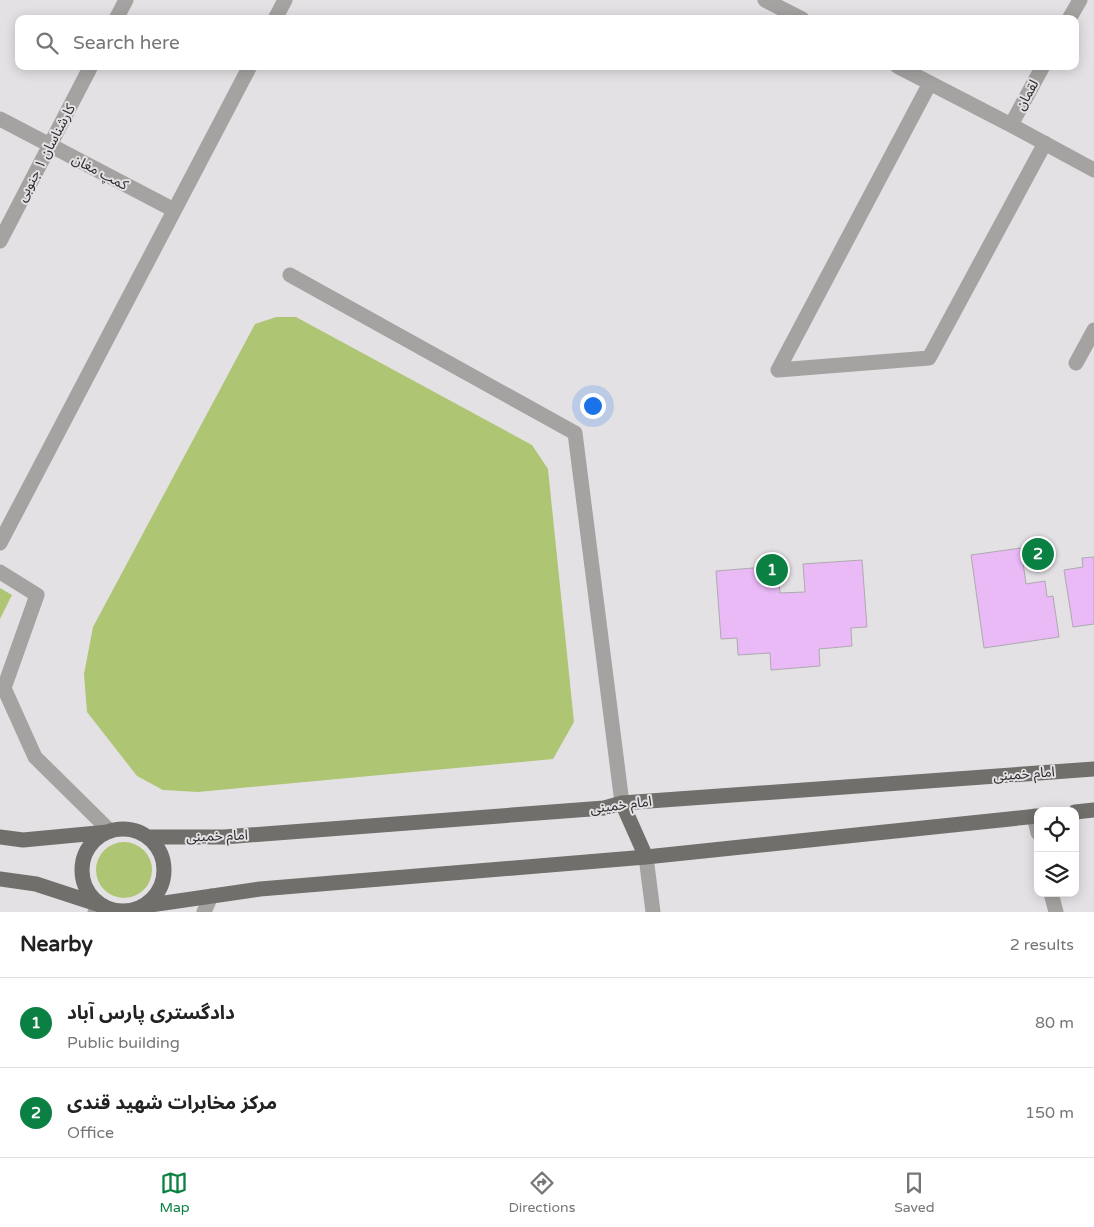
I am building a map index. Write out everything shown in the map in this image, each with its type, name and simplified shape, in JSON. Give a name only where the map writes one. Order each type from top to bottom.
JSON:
[{"type":"main road","name":"امام خمینی","points":[[148,837],[224,837],[604,808],[622,803],[1094,769]]},
{"type":"main road","points":[[622,803],[646,857]]},
{"type":"main road","points":[[1079,812],[1094,810]]},
{"type":"main road","points":[[0,879],[36,884],[101,910],[131,911],[144,906],[260,889],[646,857],[1034,816]]},
{"type":"main road","points":[[0,837],[23,840],[123,829],[136,831],[148,837],[157,846],[163,858],[165,871],[162,885],[155,897],[144,906]]},
{"type":"main road","points":[[101,910],[85,885],[82,872],[84,859],[89,847],[98,838],[110,831]]},
{"type":"street","points":[[118,15],[126,0]]},
{"type":"street","points":[[277,15],[285,0]]},
{"type":"street","points":[[764,0],[794,15]]},
{"type":"street","points":[[1071,15],[1080,0]]},
{"type":"street","name":"کارشناسان ۱ جنوبی","points":[[0,241],[90,70]]},
{"type":"street","points":[[0,543],[248,70]]},
{"type":"street","points":[[905,70],[1094,170]]},
{"type":"street","name":"لقمان","points":[[1011,125],[1041,70]]},
{"type":"street","points":[[930,83],[778,370],[929,358],[1045,143]]},
{"type":"street","name":"کمپ مغان","points":[[0,119],[174,210]]},
{"type":"street","points":[[290,275],[575,433],[622,803]]},
{"type":"street","points":[[1076,364],[1094,330]]},
{"type":"street","points":[[0,572],[37,596],[4,688],[35,757],[110,831]]},
{"type":"street","points":[[646,857],[654,912]]},
{"type":"street","points":[[204,912],[211,896]]},
{"type":"street","points":[[1052,897],[1056,912]]},
{"type":"green space","points":[[276,317],[296,317],[532,445],[548,469],[574,722],[553,759],[198,792],[163,790],[137,776],[87,712],[84,674],[93,627],[255,324]]},
{"type":"green space","points":[[0,588],[12,595],[0,619]]},
{"type":"green space","points":[[124,842],[135,844],[144,850],[150,859],[152,870],[150,881],[144,890],[135,896],[124,898],[113,896],[104,890],[98,881],[96,870],[98,859],[104,850],[113,844]]},
{"type":"building","points":[[1021,548],[1026,584],[1045,581],[1047,597],[1053,596],[1059,637],[984,648],[971,555]]},
{"type":"building","points":[[1094,557],[1094,624],[1073,627],[1064,570],[1083,567],[1082,558]]},
{"type":"building","points":[[862,560],[867,627],[851,628],[852,646],[819,649],[820,666],[771,670],[770,653],[738,655],[737,638],[721,639],[716,571],[778,566],[780,593],[805,592],[803,564]]},
{"type":"place","name":"مرکز مخابرات شهید قندی","points":[[1038,554]]},
{"type":"place","name":"دادگستری پارس آباد","points":[[772,570]]}]
